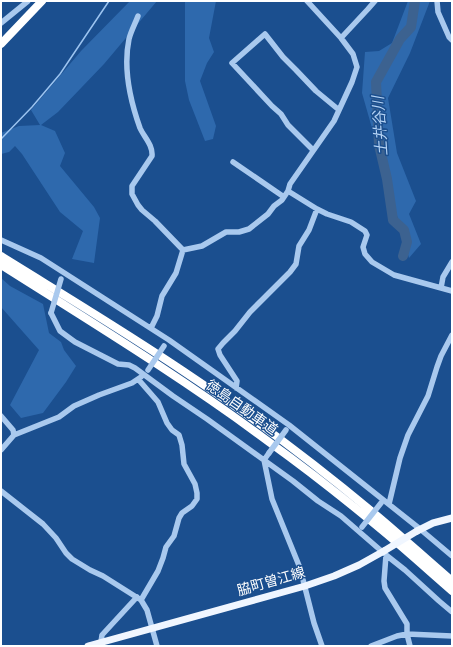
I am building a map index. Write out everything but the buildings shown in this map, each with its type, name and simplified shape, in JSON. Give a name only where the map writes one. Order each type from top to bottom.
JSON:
[{"type":"highway","points":[[1,44],[42,1]]},
{"type":"highway","name":"徳島自動車道","points":[[1,256],[109,323],[198,381],[267,430],[330,478],[452,581]]},
{"type":"highway","name":"徳島自動車道","points":[[1,265],[187,384],[268,441],[372,522],[452,591]]},
{"type":"main road","name":"脇町曽江線","points":[[92,646],[101,642],[305,586],[334,576],[384,553],[418,530],[433,523],[452,518]]},
{"type":"street","points":[[183,250],[202,246],[226,232],[239,232],[249,229],[268,214],[274,206],[282,200],[288,191],[290,184],[334,121],[352,82],[357,67],[353,54],[341,38],[328,22],[317,13],[307,1]]},
{"type":"street","points":[[341,38],[375,1]]},
{"type":"street","points":[[437,1],[438,12],[449,37],[452,40]]},
{"type":"street","points":[[1,23],[26,2]]},
{"type":"street","points":[[138,16],[129,38],[126,58],[127,75],[134,110],[141,129],[152,150],[152,156],[132,186],[132,194],[142,210],[155,221],[183,250]]},
{"type":"street","points":[[313,150],[288,125],[281,114],[232,63],[265,34],[283,58],[339,110]]},
{"type":"street","points":[[233,162],[284,197]]},
{"type":"street","points":[[288,191],[317,209],[351,222],[365,231],[367,235],[363,247],[365,254],[372,262],[394,275],[451,292]]},
{"type":"street","points":[[236,388],[237,381],[220,355],[218,349],[250,312],[290,272],[296,264],[299,246],[309,230],[317,209]]},
{"type":"street","points":[[1,240],[41,258],[169,340],[290,425],[382,501],[389,504],[418,530],[452,556]]},
{"type":"street","points":[[151,328],[157,316],[162,296],[176,273],[183,250]]},
{"type":"street","points":[[440,288],[443,277],[452,262]]},
{"type":"street","points":[[64,273],[51,313],[60,331],[75,342],[118,364],[129,365],[208,419],[360,529],[384,553],[452,612]]},
{"type":"street","points":[[389,504],[400,458],[408,435],[428,396],[441,356],[452,335]]},
{"type":"street","points":[[1,450],[14,435],[59,416],[74,406],[132,383],[144,375],[169,340]]},
{"type":"street","points":[[101,642],[102,635],[139,598],[158,571],[166,548],[174,536],[179,518],[182,513],[192,506],[197,499],[198,493],[195,484],[184,464],[182,445],[179,435],[172,430],[167,423],[158,402],[138,379]]},
{"type":"street","points":[[1,416],[13,430],[14,435]]},
{"type":"street","points":[[290,425],[264,460],[272,499],[300,568],[314,623],[322,646]]},
{"type":"street","points":[[1,491],[43,524],[72,559],[139,598],[147,610],[151,629],[157,646]]},
{"type":"street","points":[[360,529],[382,501]]},
{"type":"street","points":[[384,553],[385,588],[407,624],[407,634],[410,646]]},
{"type":"street","points":[[371,646],[407,634],[452,636]]},
{"type":"shaded area","points":[[130,1],[157,1],[104,64],[58,112],[41,125],[55,131],[65,153],[60,166],[94,207],[100,218],[94,263],[72,259],[83,231],[60,212],[22,154],[15,146],[9,152],[1,154],[1,133],[19,126],[40,125],[31,110],[81,51]]},
{"type":"shaded area","points":[[185,1],[216,1],[209,38],[214,52],[207,63],[200,81],[216,126],[213,139],[205,141],[189,100],[185,81]]},
{"type":"shaded area","points":[[408,1],[430,1],[410,53],[388,98],[397,153],[416,201],[409,214],[421,244],[409,258],[362,93],[365,52],[379,51],[392,43]]},
{"type":"shaded area","points":[[1,278],[10,286],[43,304],[49,333],[61,342],[64,350],[76,366],[43,413],[21,418],[10,405],[39,350],[1,307]]},
{"type":"waterway","points":[[1,139],[32,107],[60,74],[109,1]]},
{"type":"waterway","name":"土井谷川","points":[[403,256],[407,242],[404,230],[393,220],[387,179],[379,145],[376,82],[400,39],[411,27],[415,1]]}]
